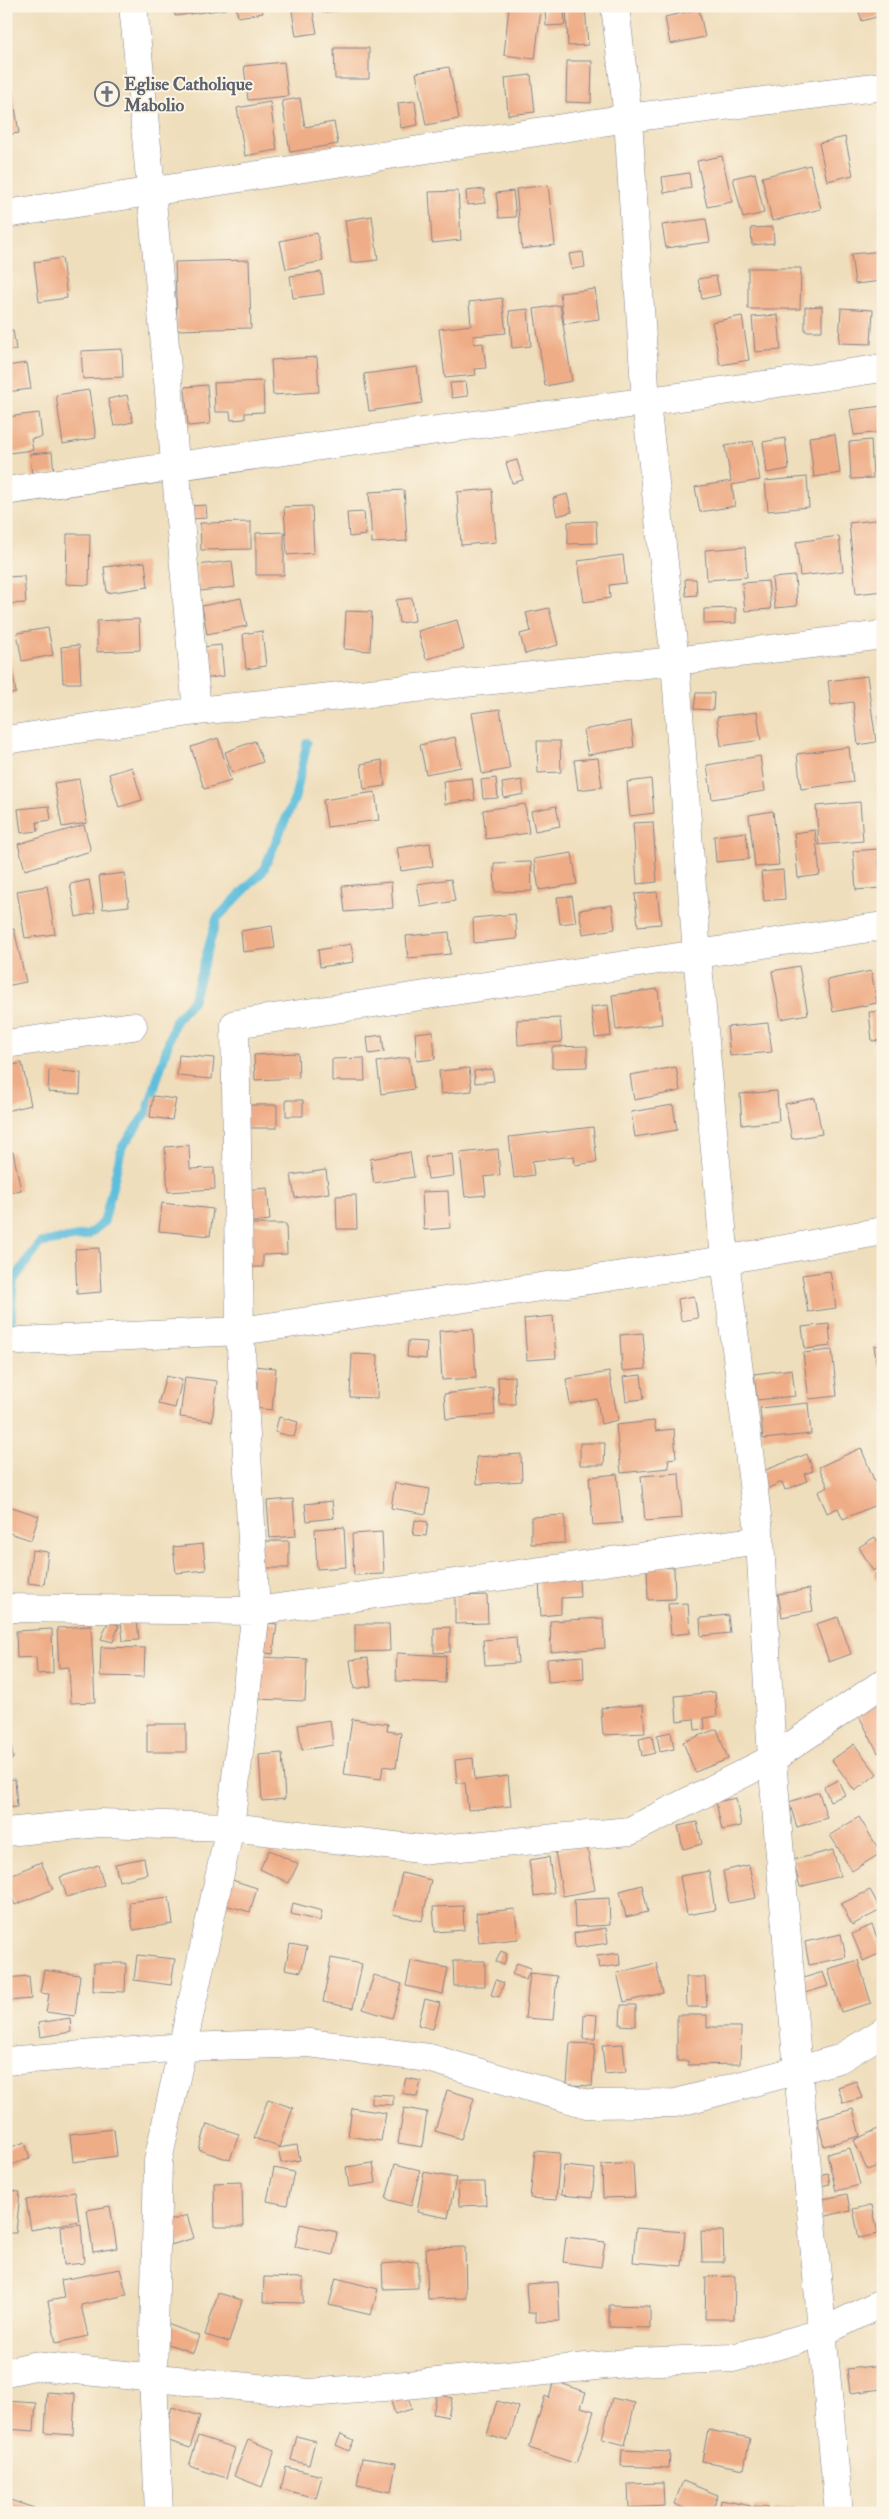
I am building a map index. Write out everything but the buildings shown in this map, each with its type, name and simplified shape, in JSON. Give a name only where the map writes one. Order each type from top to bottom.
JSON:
[{"type":"street","points":[[133,6],[152,190],[174,466],[197,711]]},
{"type":"street","points":[[615,6],[628,118],[646,402],[675,661],[697,954],[725,1260],[760,1540],[772,1759],[821,2333],[839,2513]]},
{"type":"street","points":[[6,214],[628,118],[883,86]]},
{"type":"street","points":[[6,491],[883,368]]},
{"type":"street","points":[[6,740],[197,711],[675,661],[883,635]]},
{"type":"street","points":[[159,2513],[153,2377],[158,2161],[230,1827],[256,1611],[240,1331],[235,1024],[883,926]]},
{"type":"street","points":[[6,1044],[133,1026]]},
{"type":"street","points":[[20,1341],[240,1331],[725,1260],[883,1231]]},
{"type":"street","points":[[6,1608],[256,1611],[760,1540]]},
{"type":"street","points":[[6,1832],[100,1823],[230,1827],[429,1850],[630,1831],[772,1759],[883,1683]]},
{"type":"street","points":[[6,2061],[184,2047],[309,2043],[429,2058],[587,2104],[676,2104],[840,2059],[883,2032]]},
{"type":"street","points":[[6,2372],[34,2366],[309,2393],[636,2362],[734,2358],[821,2333],[883,2302]]},
{"type":"waterway","points":[[6,1323],[11,1319],[13,1281],[40,1243],[88,1235],[104,1222],[122,1147],[147,1112],[175,1021],[193,1000],[217,918],[263,871],[295,798],[307,743]]},
{"type":"place","name":"Eglise Catholique Mabolio","points":[[107,94]]}]
